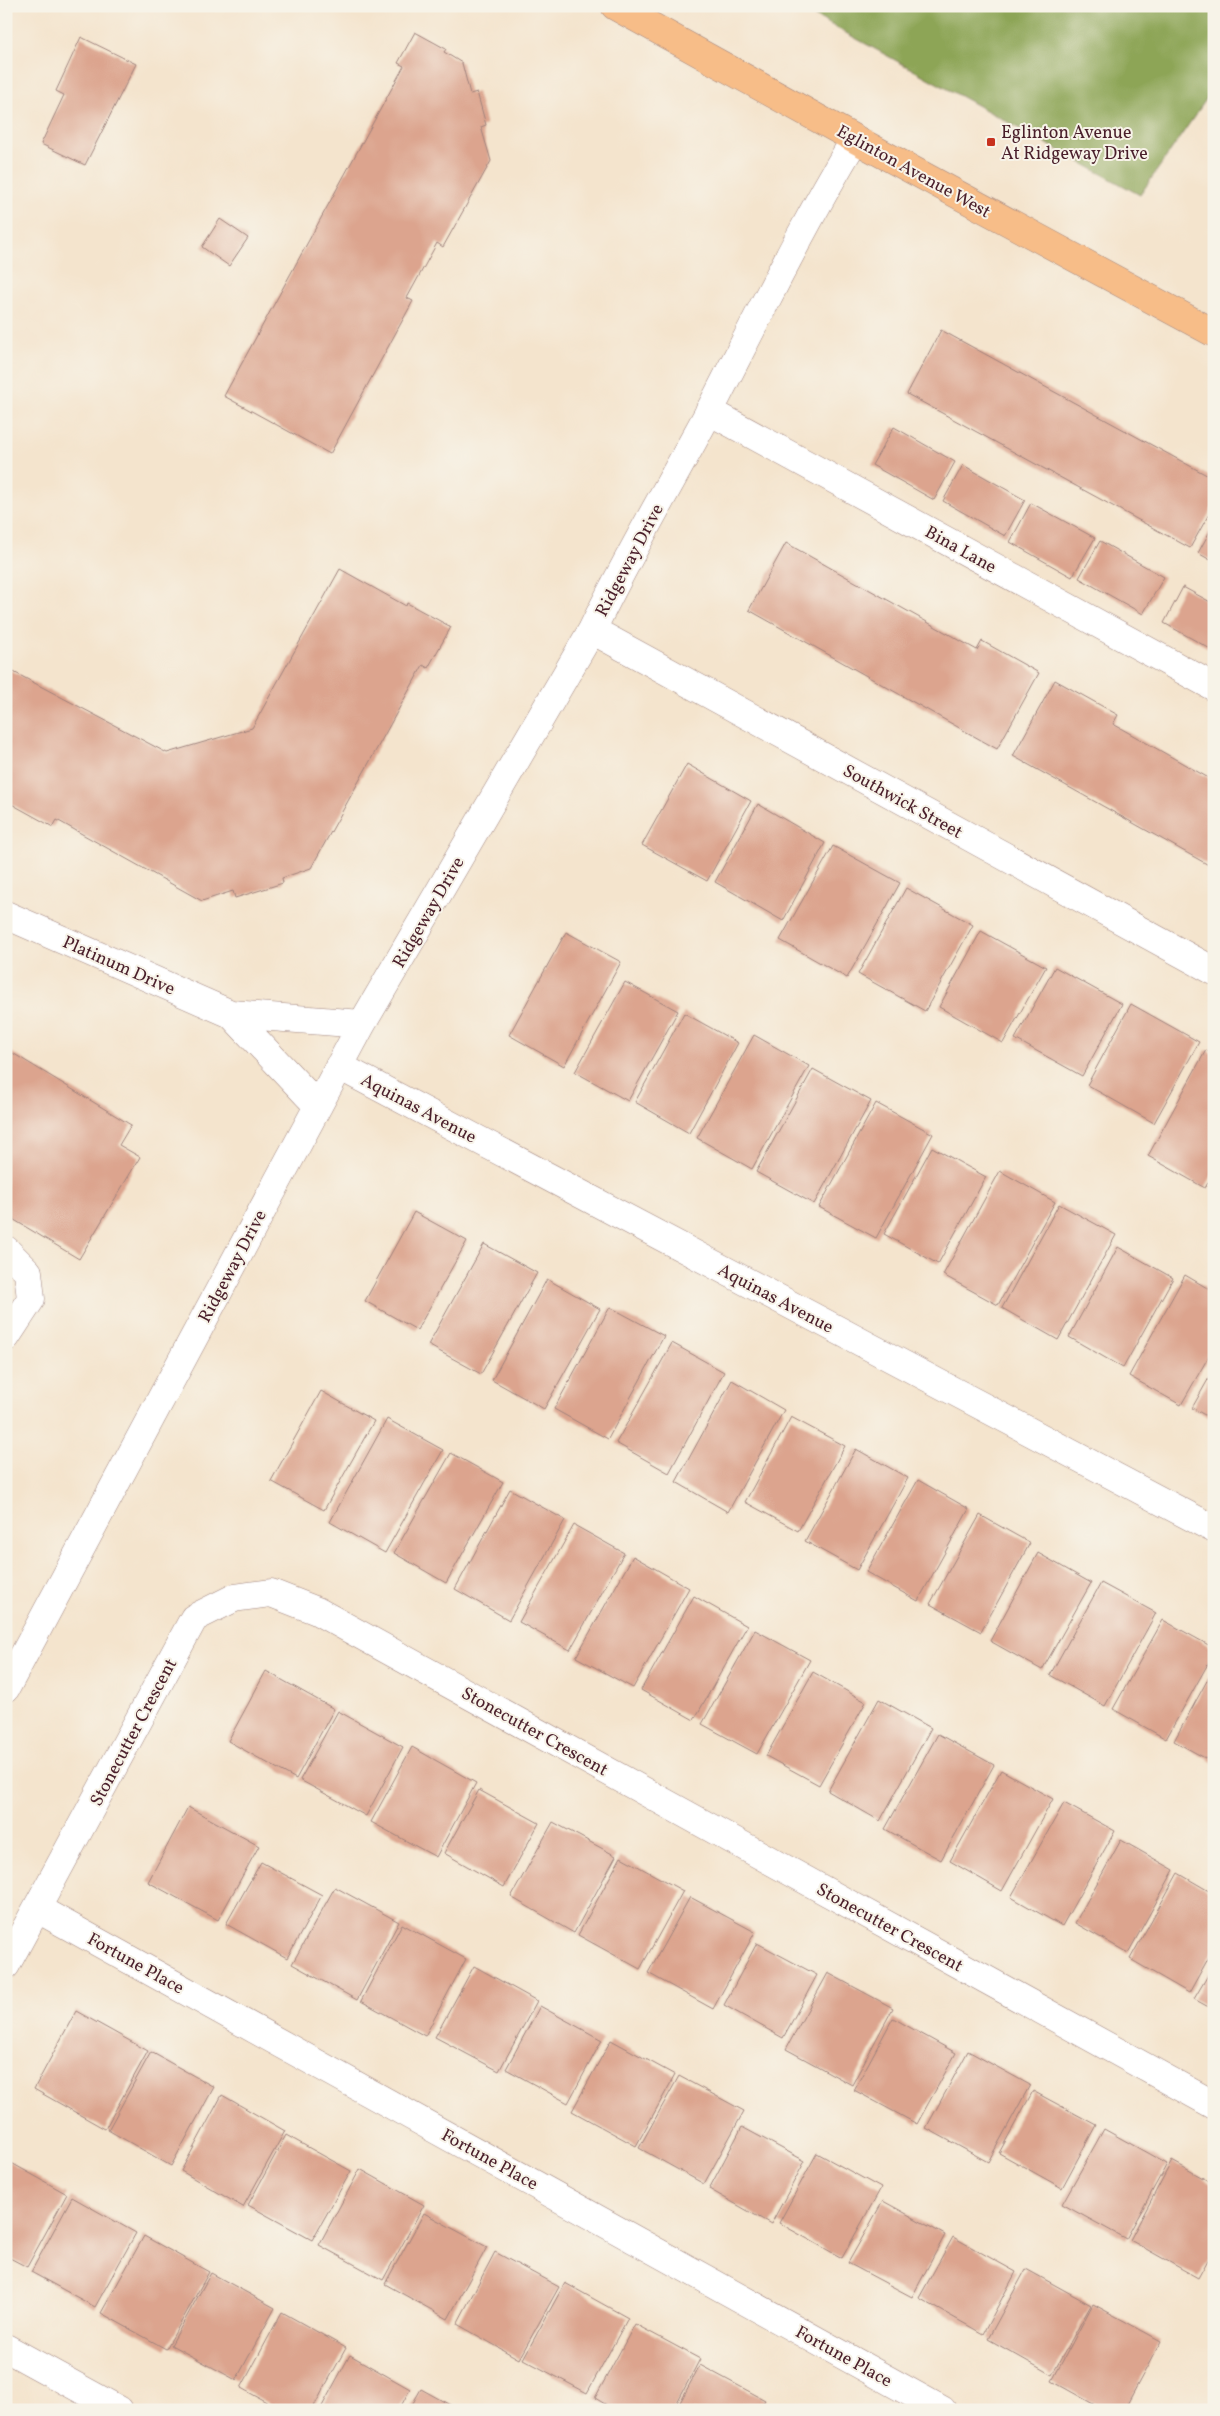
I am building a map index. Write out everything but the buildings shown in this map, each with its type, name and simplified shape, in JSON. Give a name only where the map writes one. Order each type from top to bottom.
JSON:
[{"type":"main road","name":"Eglinton Avenue West","points":[[615,6],[855,139],[1214,333]]},
{"type":"street","name":"Ridgeway Drive","points":[[6,1688],[362,1024],[592,630],[614,585],[709,411],[815,206],[855,139]]},
{"type":"street","name":"Bina Lane","points":[[709,411],[1214,687]]},
{"type":"street","name":"Southwick Street","points":[[592,630],[1214,971]]},
{"type":"street","name":"Platinum Drive","points":[[6,915],[231,1014],[362,1024]]},
{"type":"street","name":"Platinum Drive","points":[[231,1014],[318,1106]]},
{"type":"street","name":"Aquinas Avenue","points":[[339,1066],[1214,1529]]},
{"type":"street","points":[[6,1250],[28,1272],[31,1299],[6,1337]]},
{"type":"street","name":"Stonecutter Crescent","points":[[6,1965],[194,1618],[234,1598],[270,1593],[317,1611],[1214,2105]]},
{"type":"street","name":"Fortune Place","points":[[38,1909],[942,2410]]},
{"type":"street","points":[[6,2348],[119,2410]]},
{"type":"green space","points":[[797,6],[1214,6],[1214,88],[1140,195]]},
{"type":"place","name":"Eglinton Avenue At Ridgeway Drive","points":[[991,142]]}]
